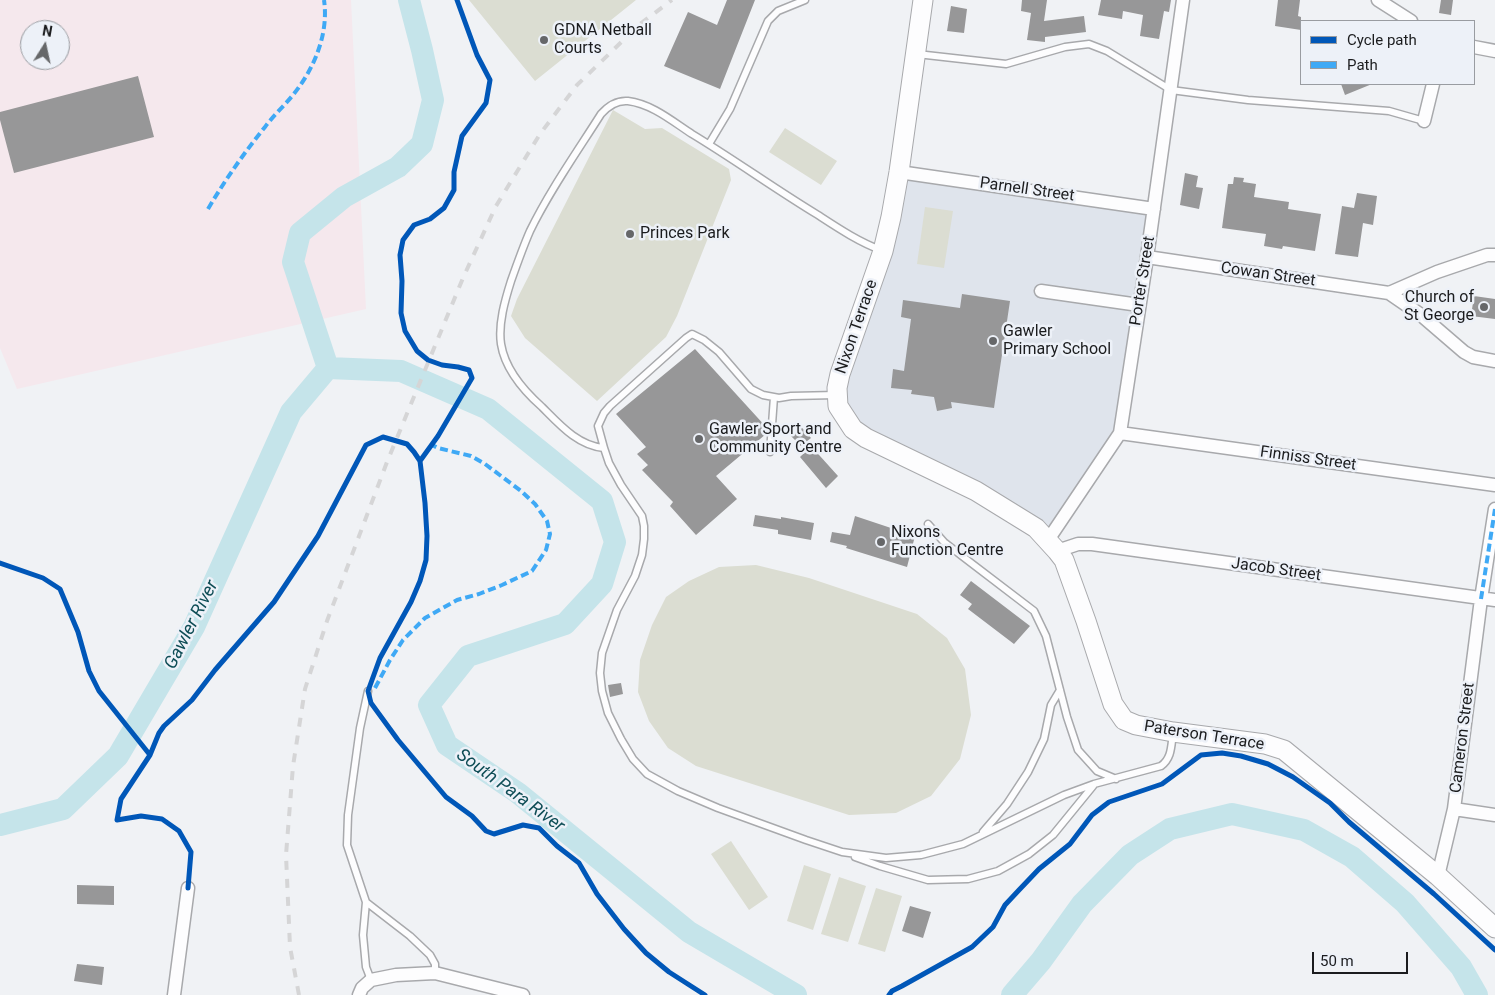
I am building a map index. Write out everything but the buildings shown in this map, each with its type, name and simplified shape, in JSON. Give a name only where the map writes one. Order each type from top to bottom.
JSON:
[{"type":"street","name":"Nixon Terrace","points":[[923,0],[899,172],[883,251],[840,374],[837,395],[838,406],[853,429],[866,438],[976,491],[1036,528],[1053,546]]},
{"type":"street","name":"Porter Street","points":[[1053,546],[1120,433],[1183,0]]},
{"type":"street","points":[[1378,0],[1409,20]]},
{"type":"street","points":[[1475,47],[1495,51]]},
{"type":"street","points":[[1424,121],[1433,85]]},
{"type":"street","name":"Parnell Street","points":[[899,172],[1154,209]]},
{"type":"street","points":[[1389,293],[1437,272],[1486,256],[1495,255]]},
{"type":"street","name":"Cowan Street","points":[[1147,257],[1389,293]]},
{"type":"street","points":[[1041,291],[1139,305]]},
{"type":"street","points":[[1389,293],[1421,315],[1464,352],[1473,357],[1495,361]]},
{"type":"street","name":"Finniss Street","points":[[1120,433],[1495,485]]},
{"type":"street","name":"Cameron Street","points":[[1438,876],[1454,810],[1481,599],[1495,509]]},
{"type":"street","name":"Jacob Street","points":[[1053,546],[1092,544],[1495,600]]},
{"type":"street","name":"Paterson Terrace","points":[[1053,546],[1064,560],[1115,709],[1124,720],[1136,725],[1173,732],[1265,744],[1284,750],[1438,876],[1495,928]]},
{"type":"street","points":[[1454,810],[1495,815]]},
{"type":"street","points":[[174,995],[188,888]]},
{"type":"street","points":[[359,995],[362,988],[371,980],[396,974],[435,973],[523,995]]},
{"type":"lane","points":[[709,144],[730,109],[768,21],[778,11],[805,0]]},
{"type":"lane","points":[[915,54],[1006,64],[1065,47],[1089,44],[1107,51],[1170,90],[1248,100],[1389,111],[1424,121]]},
{"type":"lane","points":[[604,448],[596,448],[574,438],[530,396],[512,373],[501,346],[500,336],[504,302],[530,232],[550,196],[606,108],[617,102],[626,101],[650,107],[844,232],[883,251]]},
{"type":"lane","points":[[837,395],[780,398],[763,395],[751,389],[719,352],[704,340],[692,334],[604,413],[598,426],[609,463],[642,516],[644,526],[642,555],[635,576],[610,627],[602,653],[600,672],[602,691],[608,713],[633,759],[647,774],[678,791],[751,821],[880,866],[928,880],[968,879],[998,872],[1029,854],[1053,835],[1094,784]]},
{"type":"lane","points":[[770,452],[774,397]]},
{"type":"lane","points":[[928,524],[944,542],[1034,611],[1046,636],[1067,717],[1078,750],[1097,771],[1116,779]]},
{"type":"lane","points":[[980,835],[1007,804],[1028,772],[1044,739],[1051,705],[1060,690]]},
{"type":"lane","points":[[368,691],[360,728],[348,815],[347,845],[366,902],[363,935],[366,967],[371,980]]},
{"type":"lane","points":[[842,852],[886,858],[920,855],[962,844],[1064,795],[1094,784],[1161,766],[1168,762],[1173,732]]},
{"type":"lane","points":[[366,902],[410,936],[430,955],[435,964],[435,973]]},
{"type":"shaded area","points":[[0,0],[351,0],[366,309],[17,389],[0,348]]},
{"type":"shaded area","name":"GDNA Netball Courts","points":[[469,0],[636,0],[535,81]]},
{"type":"shaded area","name":"Princes Park","points":[[613,110],[645,129],[662,128],[729,169],[731,180],[677,316],[666,337],[597,401],[525,338],[511,316],[517,299]]},
{"type":"shaded area","points":[[785,128],[837,161],[821,185],[769,152]]},
{"type":"shaded area","name":"Gawler Primary School","points":[[899,172],[1154,209],[1120,433],[1048,540],[866,438],[837,395]]},
{"type":"shaded area","points":[[925,207],[953,211],[944,268],[917,264]]},
{"type":"shaded area","points":[[756,565],[809,578],[917,614],[947,638],[965,669],[971,715],[960,759],[931,796],[896,813],[849,815],[696,766],[668,748],[649,721],[638,692],[640,660],[652,625],[666,597],[689,581],[719,567]]},
{"type":"shaded area","points":[[731,841],[768,897],[749,910],[711,854]]},
{"type":"shaded area","points":[[804,865],[831,874],[813,930],[787,921]]},
{"type":"shaded area","points":[[839,877],[866,886],[848,942],[821,934]]},
{"type":"shaded area","points":[[876,888],[902,896],[885,952],[858,944]]},
{"type":"waterway","points":[[328,368],[293,262],[300,233],[344,197],[398,167],[422,144],[433,100],[409,0]]},
{"type":"waterway","name":"South Para River","points":[[328,368],[401,371],[488,409],[602,501],[615,542],[602,584],[565,624],[468,656],[429,705],[447,745],[518,793],[689,932],[796,995]]},
{"type":"waterway","name":"Gawler River","points":[[0,825],[63,809],[118,756],[194,627],[291,412],[328,368]]},
{"type":"waterway","name":"South Para River","points":[[1012,995],[1041,961],[1082,904],[1130,855],[1170,829],[1232,814],[1304,830],[1352,857],[1405,903],[1461,967],[1477,995]]},
{"type":"railway","points":[[299,995],[290,947],[286,855],[293,766],[305,689],[327,621],[387,462],[463,278],[496,206],[540,134],[577,85],[640,24],[672,0]]},
{"type":"marked path","points":[[208,209],[242,157],[301,85],[318,51],[322,38],[325,13],[324,0]]},
{"type":"marked path","points":[[375,688],[403,640],[425,618],[457,600],[479,594],[532,571],[546,550],[550,534],[547,521],[535,504],[521,491],[471,456],[432,445]]},
{"type":"marked path","points":[[1481,599],[1495,509]]},
{"type":"cycle path","points":[[420,461],[438,436],[472,378],[469,370],[442,365],[428,360],[417,351],[405,331],[401,313],[402,281],[400,255],[403,240],[414,225],[430,219],[444,208],[454,190],[454,172],[462,136],[486,103],[490,80],[477,55],[457,0]]},
{"type":"cycle path","points":[[188,888],[191,852],[179,831],[162,819],[141,816],[117,820],[121,799],[150,755],[164,726],[192,700],[215,670],[274,602],[318,536],[366,445],[383,437],[407,444],[420,461],[425,503],[426,560],[411,602],[380,658],[368,691],[371,703],[398,740],[446,797],[472,816],[486,831],[494,834],[523,825],[539,828],[557,846],[579,863],[597,894],[624,929],[646,953],[669,972],[705,995]]},
{"type":"cycle path","points":[[0,563],[43,578],[60,589],[78,632],[89,671],[99,691],[150,755]]},
{"type":"cycle path","points":[[889,995],[892,991],[972,947],[993,927],[1005,905],[1019,890],[1039,869],[1070,844],[1092,815],[1109,802],[1162,784],[1201,755],[1222,753],[1241,756],[1268,764],[1293,777],[1330,803],[1349,822],[1434,894],[1495,950]]},
{"type":"place","name":"GDNA Netball Courts","points":[[544,40]]},
{"type":"place","name":"Princes Park","points":[[630,234]]},
{"type":"place","name":"Church of St George","points":[[1484,307]]},
{"type":"place","name":"Gawler Primary School","points":[[993,341]]},
{"type":"place","name":"Gawler Sport and Community Centre","points":[[699,439]]},
{"type":"place","name":"Nixons Function Centre","points":[[881,542]]}]
